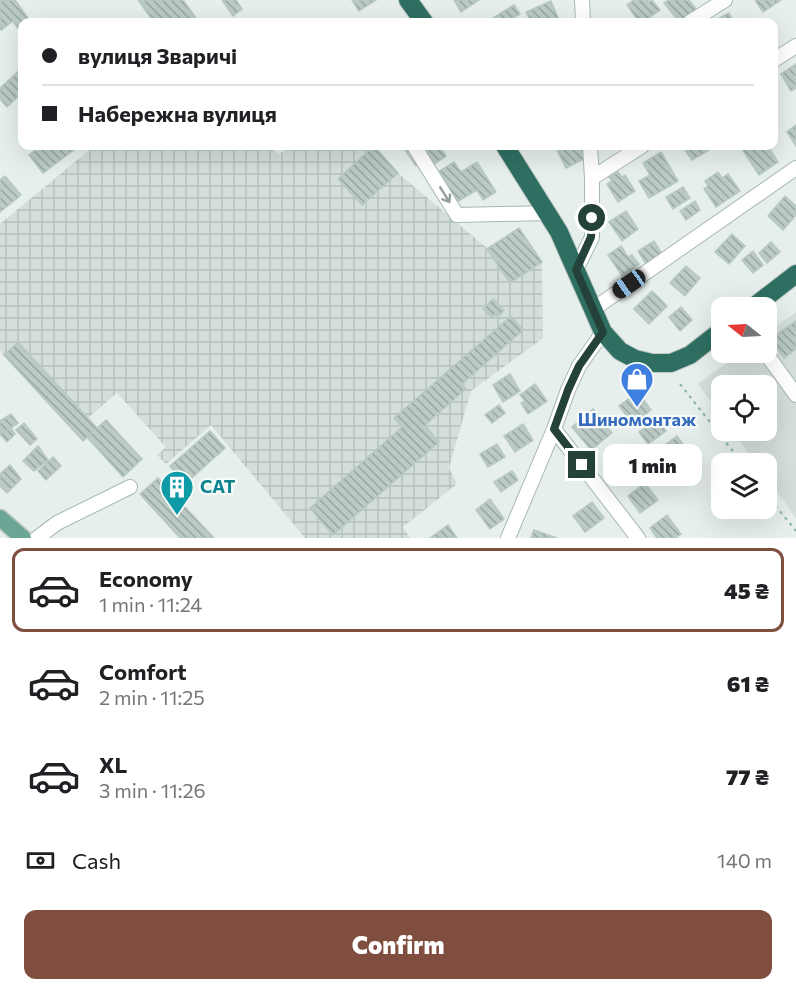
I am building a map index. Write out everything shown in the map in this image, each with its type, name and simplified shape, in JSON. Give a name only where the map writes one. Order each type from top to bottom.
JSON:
[{"type":"highway","points":[[408,0],[421,18]]},
{"type":"highway","points":[[508,150],[548,213],[603,332],[620,351],[635,359],[652,363],[671,363],[690,355],[711,339]]},
{"type":"highway","points":[[766,297],[796,274]]},
{"type":"main road","points":[[0,518],[23,538]]},
{"type":"street","points":[[582,0],[584,18]]},
{"type":"street","points":[[696,18],[725,0]]},
{"type":"street","points":[[778,57],[796,46]]},
{"type":"street","points":[[416,150],[457,215],[548,213]]},
{"type":"street","points":[[576,270],[591,237],[590,150]]},
{"type":"street","points":[[592,178],[636,150]]},
{"type":"street","points":[[592,310],[796,168]]},
{"type":"street","points":[[508,538],[575,374],[603,332]]},
{"type":"street","points":[[773,363],[796,395]]},
{"type":"street","points":[[554,429],[638,538]]},
{"type":"street","points":[[37,538],[57,523],[130,487]]},
{"type":"path","points":[[680,384],[733,453]]},
{"type":"path","points":[[777,508],[796,531]]},
{"type":"shaded area","points":[[89,150],[274,150],[279,154],[285,150],[377,150],[398,173],[487,248],[519,228],[542,262],[543,338],[471,391],[449,468],[457,484],[403,527],[410,538],[305,538],[211,425],[166,464],[157,455],[166,447],[117,393],[88,418],[97,428],[83,441],[0,351],[0,224]]},
{"type":"shaded area","points":[[796,312],[796,518],[777,492],[777,453],[748,453],[740,441],[777,441],[777,375],[711,375],[711,402],[698,384],[726,363],[777,363],[777,326]]},
{"type":"building","points":[[15,0],[28,18],[18,18],[18,29],[13,21],[1,30],[0,1]]},
{"type":"building","points":[[138,0],[183,0],[196,18],[151,18]]},
{"type":"building","points":[[222,0],[236,0],[242,9],[233,16]]},
{"type":"building","points":[[352,0],[376,0],[359,11]]},
{"type":"building","points":[[454,0],[479,0],[461,12]]},
{"type":"building","points":[[634,0],[649,2],[652,0],[660,10],[651,18],[636,18],[627,5]]},
{"type":"building","points":[[669,0],[689,0],[696,9],[684,18],[676,18],[664,3]]},
{"type":"building","points":[[755,0],[781,0],[763,12]]},
{"type":"building","points":[[551,1],[558,18],[529,18],[526,12]]},
{"type":"building","points":[[514,5],[520,14],[514,18],[493,18]]},
{"type":"building","points":[[729,13],[732,18],[720,18]]},
{"type":"building","points":[[796,64],[796,88],[791,91],[781,74]]},
{"type":"building","points":[[18,72],[18,97],[7,107],[0,99],[0,88]]},
{"type":"building","points":[[796,125],[796,146],[787,132]]},
{"type":"building","points":[[36,150],[74,150],[43,173],[29,155]]},
{"type":"building","points":[[370,150],[378,150],[398,173],[362,205],[338,179]]},
{"type":"building","points":[[405,150],[442,150],[446,156],[433,165],[428,158],[416,166]]},
{"type":"building","points":[[557,150],[583,150],[584,159],[566,168]]},
{"type":"building","points":[[685,150],[709,150],[692,160]]},
{"type":"building","points":[[743,150],[770,150],[778,162],[759,175]]},
{"type":"building","points":[[661,152],[678,181],[649,198],[639,181],[650,175],[643,163]]},
{"type":"building","points":[[454,162],[461,172],[477,162],[496,192],[483,200],[477,190],[457,202],[438,172]]},
{"type":"building","points":[[618,172],[622,177],[625,175],[635,191],[618,202],[607,184],[612,181],[609,177]]},
{"type":"building","points":[[718,172],[722,178],[728,174],[740,191],[716,207],[704,189],[708,186],[705,181]]},
{"type":"building","points":[[5,176],[21,195],[0,212],[0,180]]},
{"type":"building","points":[[683,187],[690,198],[673,209],[666,197]]},
{"type":"building","points":[[785,196],[796,206],[796,215],[783,230],[768,216]]},
{"type":"building","points":[[695,201],[700,210],[686,220],[680,211]]},
{"type":"building","points":[[626,211],[638,229],[622,241],[609,222]]},
{"type":"building","points":[[519,228],[542,262],[510,283],[487,249]]},
{"type":"building","points":[[732,234],[745,246],[729,264],[715,252]]},
{"type":"building","points":[[654,241],[662,254],[646,264],[638,251]]},
{"type":"building","points":[[771,242],[780,252],[767,263],[759,253]]},
{"type":"building","points":[[621,246],[628,257],[632,255],[639,264],[622,276],[608,255]]},
{"type":"building","points":[[753,251],[763,265],[753,273],[742,260]]},
{"type":"building","points":[[686,266],[700,278],[685,296],[670,283]]},
{"type":"building","points":[[652,291],[667,306],[649,324],[634,309]]},
{"type":"building","points":[[493,299],[504,310],[498,317],[495,314],[492,317],[483,309]]},
{"type":"building","points":[[681,307],[692,320],[680,331],[669,317]]},
{"type":"building","points":[[511,316],[523,330],[462,384],[466,389],[425,425],[439,442],[333,535],[310,508],[402,427],[394,418]]},
{"type":"building","points":[[796,321],[796,349],[784,358],[777,348],[777,334]]},
{"type":"building","points":[[18,342],[97,428],[83,441],[4,355]]},
{"type":"building","points":[[510,374],[520,391],[503,402],[493,385]]},
{"type":"building","points":[[535,384],[547,401],[528,414],[521,403],[525,401],[520,395]]},
{"type":"building","points":[[638,392],[651,410],[633,424],[619,406]]},
{"type":"building","points":[[499,405],[505,413],[492,423],[485,415]]},
{"type":"building","points":[[593,409],[612,433],[591,450],[572,427]]},
{"type":"building","points":[[11,414],[18,423],[0,435],[0,421]]},
{"type":"building","points":[[657,419],[666,431],[648,444],[639,432]]},
{"type":"building","points":[[106,420],[142,459],[123,477],[87,437]]},
{"type":"building","points":[[24,423],[37,439],[30,445],[16,430]]},
{"type":"building","points":[[523,424],[533,440],[515,452],[504,436]]},
{"type":"building","points":[[11,428],[15,434],[7,442],[0,434]]},
{"type":"building","points":[[210,431],[225,448],[184,485],[170,466]]},
{"type":"building","points":[[677,436],[685,447],[672,457],[664,446]]},
{"type":"building","points":[[497,444],[505,457],[488,467],[480,454]]},
{"type":"building","points":[[38,446],[48,460],[34,471],[23,461]]},
{"type":"building","points":[[622,449],[637,471],[621,481],[617,476],[613,479],[605,468],[611,464],[607,459]]},
{"type":"building","points":[[53,457],[61,466],[46,480],[38,471]]},
{"type":"building","points":[[10,465],[21,479],[7,493],[0,486],[0,474]]},
{"type":"building","points":[[512,471],[518,480],[501,492],[494,482]]},
{"type":"building","name":"САТ","points":[[158,478],[214,538],[180,538],[140,494]]},
{"type":"building","points":[[645,483],[658,500],[640,513],[628,496]]},
{"type":"building","points":[[490,499],[504,519],[490,529],[476,510]]},
{"type":"building","points":[[592,502],[604,518],[585,532],[573,516]]},
{"type":"building","points":[[667,515],[681,534],[675,538],[657,538],[650,528]]},
{"type":"building","points":[[448,525],[457,538],[430,538]]},
{"type":"building","points":[[534,530],[557,538],[531,538]]},
{"type":"place","name":"Шиномонтаж","points":[[637,408]]},
{"type":"place","name":"САТ","points":[[177,516]]},
{"type":"route","points":[[582,465],[554,429],[579,366],[603,332],[576,270],[591,237],[592,218]]}]
